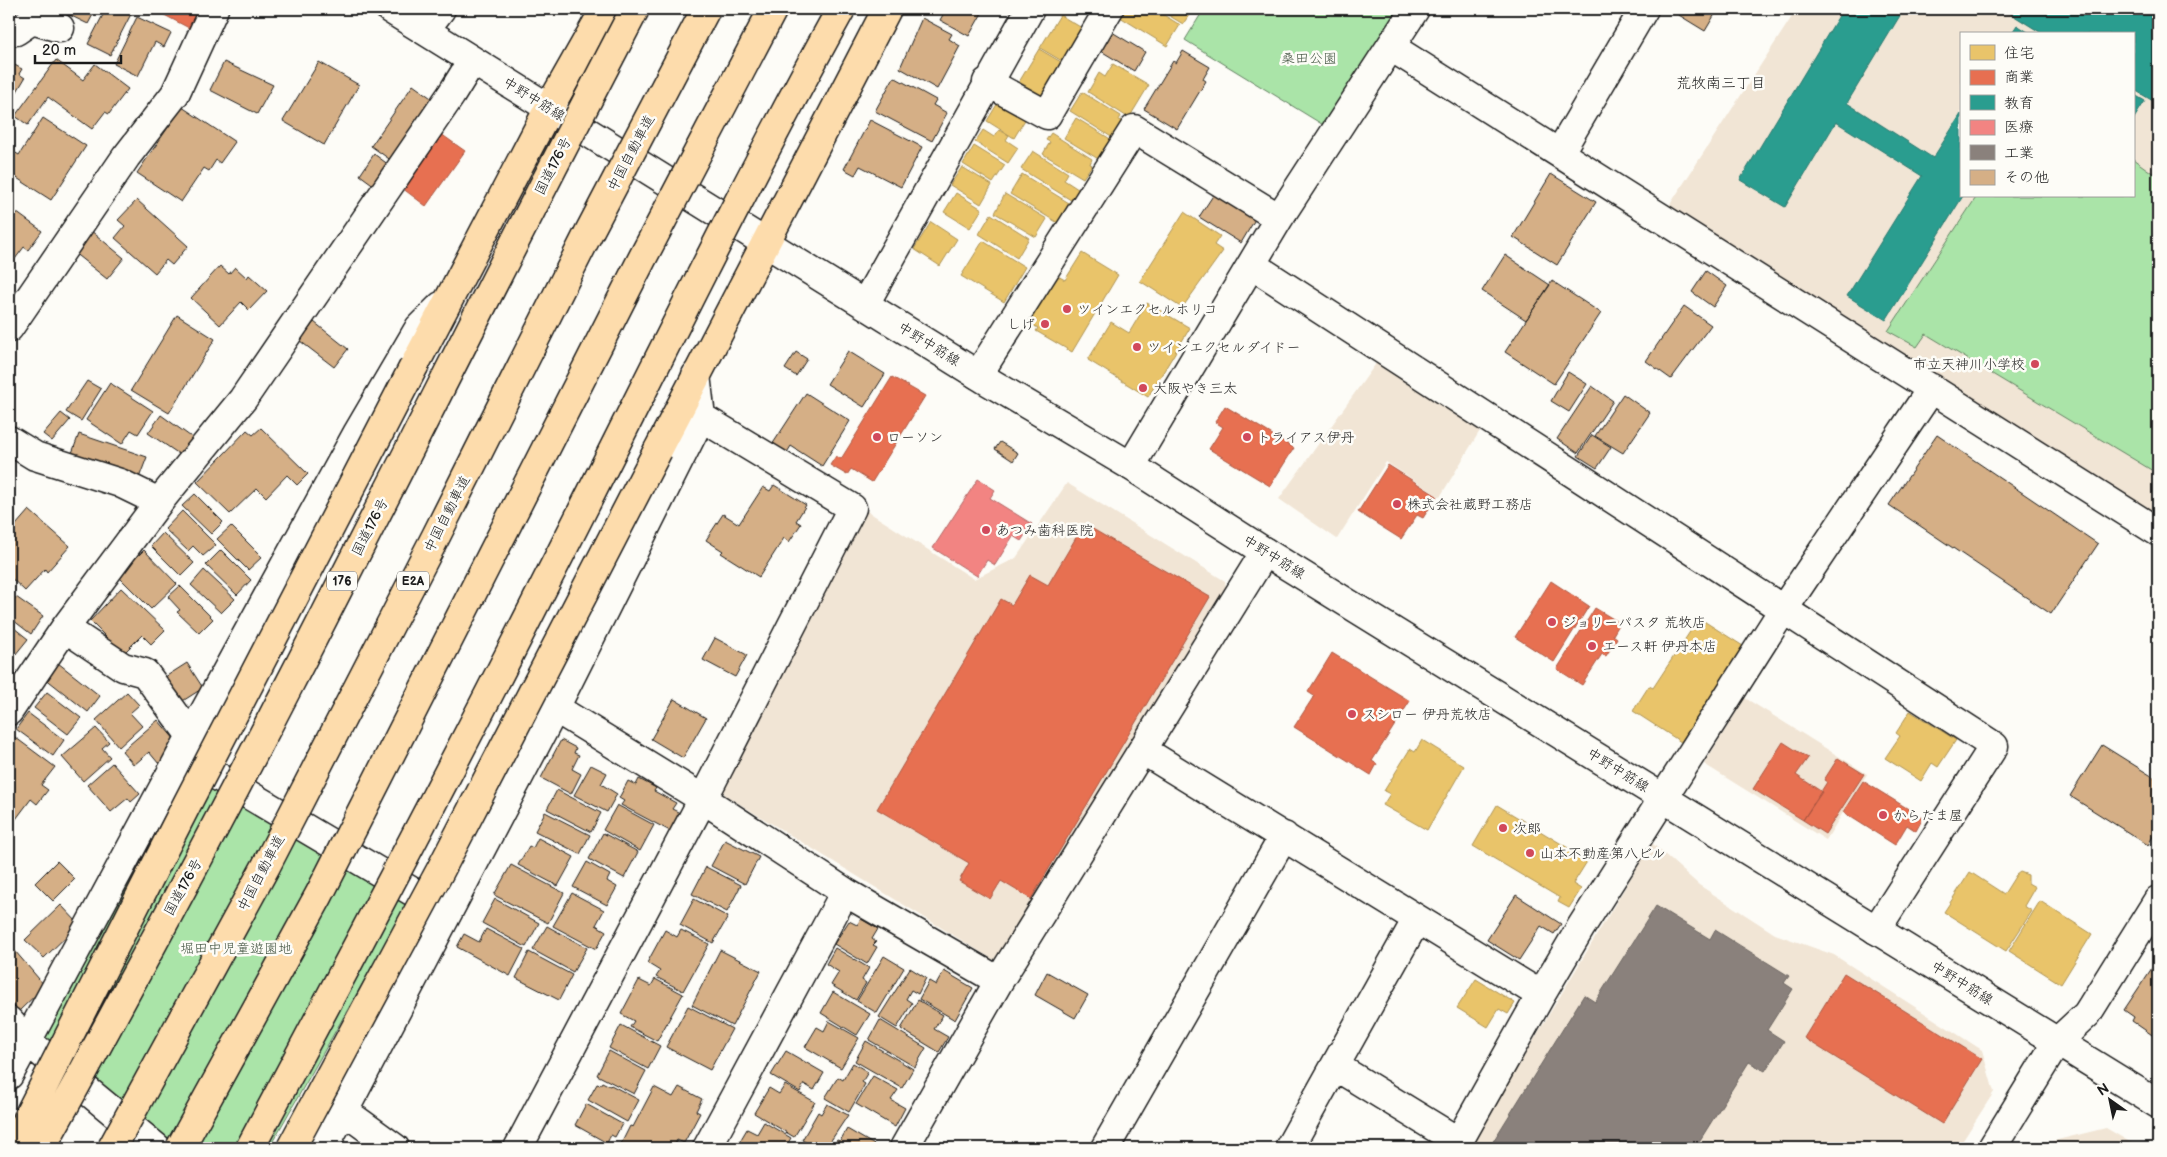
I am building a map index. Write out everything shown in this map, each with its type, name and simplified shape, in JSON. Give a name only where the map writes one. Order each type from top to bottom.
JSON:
[{"type":"highway","points":[[12,1148],[182,813],[414,366],[549,108],[605,9]]},
{"type":"highway","name":"国道176号","points":[[41,1148],[210,838],[380,508],[552,166],[635,9]]},
{"type":"highway","name":"中国自動車道","points":[[112,1148],[266,866],[436,536],[589,232],[706,9]]},
{"type":"highway","points":[[180,1148],[319,895],[638,268],[773,9]]},
{"type":"highway","points":[[250,1148],[386,892],[543,589],[695,288],[841,9]]},
{"type":"highway","points":[[290,1148],[440,871],[887,9]]},
{"type":"street","points":[[9,328],[126,158],[175,94],[214,9]]},
{"type":"street","name":"中野中筋線","points":[[390,9],[978,375],[1131,466],[1265,552],[2158,1104]]},
{"type":"street","points":[[426,30],[441,9]]},
{"type":"street","points":[[865,304],[1030,9]]},
{"type":"street","points":[[1131,466],[1279,218],[1415,9]]},
{"type":"street","points":[[1560,152],[1644,9]]},
{"type":"street","points":[[988,82],[1046,115],[1099,12]]},
{"type":"street","points":[[9,29],[16,31],[32,20],[60,28]]},
{"type":"street","points":[[1391,47],[1560,152],[2158,532]]},
{"type":"street","points":[[9,711],[65,628],[159,502],[243,399],[451,95],[472,61]]},
{"type":"street","points":[[978,375],[1134,129],[1279,218]]},
{"type":"street","points":[[1252,265],[1994,746],[1876,930]]},
{"type":"street","points":[[9,1075],[18,1030],[186,746],[358,432],[419,328],[450,299]]},
{"type":"street","points":[[323,1148],[555,708],[701,417],[696,375]]},
{"type":"street","points":[[1335,1066],[1457,1145],[1580,927],[1664,799],[1783,610],[1932,388]]},
{"type":"street","points":[[518,1148],[703,799],[852,508],[701,417]]},
{"type":"street","points":[[9,440],[35,456],[120,483],[159,502]]},
{"type":"street","points":[[904,1148],[999,981],[1144,751],[1265,552]]},
{"type":"street","points":[[65,628],[123,667],[145,673],[186,746],[448,912]]},
{"type":"street","points":[[555,708],[703,799],[845,892],[999,981]]},
{"type":"street","points":[[1144,751],[1541,995]]},
{"type":"street","points":[[1105,1148],[1284,836]]},
{"type":"street","points":[[707,1148],[845,892]]},
{"type":"street","points":[[1992,1148],[2057,1042],[2087,1014],[2158,900]]},
{"type":"street","points":[[1289,1148],[1417,919]]},
{"type":"street","points":[[18,1030],[157,1148]]},
{"type":"street","points":[[344,1111],[395,1148]]},
{"type":"shaded area","name":"市立天神川小学校","points":[[1797,9],[2158,9],[2158,517],[1665,212]]},
{"type":"shaded area","points":[[1377,362],[1481,429],[1440,497],[1386,462],[1337,539],[1279,499]]},
{"type":"shaded area","points":[[1067,483],[1225,581],[1226,589],[999,959],[992,959],[725,795],[723,790],[867,511],[974,579],[1016,558]]},
{"type":"shaded area","points":[[1745,698],[1867,774],[1826,840],[1704,764]]},
{"type":"shaded area","points":[[1653,844],[1699,885],[1775,934],[1834,955],[1982,1050],[1994,1092],[1958,1148],[1469,1148],[1650,846]]},
{"type":"shaded area","points":[[2106,1128],[2140,1148],[2032,1148],[2033,1146]]},
{"type":"green space","name":"桑田公園","points":[[1204,9],[1399,9],[1325,126],[1185,40]]},
{"type":"green space","points":[[2134,160],[2158,177],[2158,474],[1926,334],[1917,347],[1888,331],[1976,198],[2134,198]]},
{"type":"green space","name":"堀田中児童遊園地","points":[[188,771],[410,900],[269,1148],[169,1148],[39,1043]]},
{"type":"building: 住宅","points":[[1125,9],[1154,9],[1180,25],[1167,46],[1120,17]]},
{"type":"building: 住宅","points":[[1158,9],[1193,9],[1183,24]]},
{"type":"building: 住宅","points":[[1060,15],[1087,31],[1067,64],[1040,48]]},
{"type":"building: 住宅","points":[[1039,49],[1066,65],[1046,98],[1019,82]]},
{"type":"building: 住宅","points":[[1113,64],[1149,85],[1129,118],[1088,92],[1099,73],[1105,77]]},
{"type":"building: 住宅","points":[[1082,92],[1121,116],[1119,120],[1124,122],[1113,138],[1070,111]]},
{"type":"building: 住宅","points":[[999,101],[1026,118],[1014,138],[987,121]]},
{"type":"building: 住宅","points":[[1076,118],[1112,140],[1100,160],[1064,138]]},
{"type":"building: 住宅","points":[[983,130],[994,137],[999,130],[1009,135],[1006,140],[1018,148],[1008,163],[975,142]]},
{"type":"building: 住宅","points":[[1051,133],[1092,159],[1090,164],[1092,165],[1083,178],[1043,154],[1050,142],[1046,140]]},
{"type":"building: 住宅","points":[[974,146],[1005,165],[993,183],[963,164]]},
{"type":"building: 住宅","points":[[1033,151],[1068,173],[1064,180],[1081,191],[1074,202],[1021,169]]},
{"type":"building: 住宅","points":[[962,167],[992,185],[981,204],[950,185]]},
{"type":"building: 住宅","points":[[1022,174],[1069,203],[1058,223],[1010,194]]},
{"type":"building: 住宅","points":[[956,193],[982,209],[970,228],[944,212]]},
{"type":"building: 住宅","points":[[1005,194],[1047,219],[1036,237],[995,213]]},
{"type":"building: 住宅","points":[[1184,212],[1220,236],[1214,245],[1223,251],[1182,308],[1140,281]]},
{"type":"building: 住宅","points":[[991,214],[1029,238],[1017,258],[979,234]]},
{"type":"building: 住宅","points":[[931,222],[957,239],[940,266],[914,249]]},
{"type":"building: 住宅","points":[[983,241],[1025,267],[1004,302],[961,276]]},
{"type":"building: 住宅","name":"ツインエクセルホリコ","points":[[1082,253],[1118,275],[1072,352],[1036,331],[1038,328],[1029,323],[1045,296],[1042,293],[1054,274],[1065,280]]},
{"type":"building: 住宅","name":"ツインエクセルダイドー","points":[[1147,303],[1190,328],[1148,397],[1088,360],[1111,322],[1129,333]]},
{"type":"building: 住宅","points":[[1699,618],[1743,646],[1681,742],[1633,711],[1649,686],[1653,688]]},
{"type":"building: 住宅","points":[[1910,711],[1956,740],[1938,767],[1932,763],[1921,781],[1885,758],[1900,736],[1896,733]]},
{"type":"building: 住宅","points":[[1422,740],[1464,766],[1427,830],[1383,805],[1390,794],[1384,791],[1410,749],[1415,752]]},
{"type":"building: 住宅","name":"山本不動産第八ビル","points":[[1497,805],[1588,860],[1573,884],[1581,889],[1569,908],[1558,902],[1560,898],[1473,846]]},
{"type":"building: 住宅","points":[[1970,872],[2004,894],[2020,872],[2028,875],[2028,883],[2035,887],[2024,906],[2032,911],[2006,951],[1944,912]]},
{"type":"building: 住宅","points":[[2040,901],[2092,934],[2061,984],[2009,951]]},
{"type":"building: 住宅","points":[[1476,979],[1515,1003],[1508,1014],[1499,1009],[1488,1027],[1457,1008]]},
{"type":"building: 商業","points":[[153,9],[200,9],[189,28]]},
{"type":"building: 商業","points":[[441,134],[465,151],[426,206],[402,188]]},
{"type":"building: 商業","name":"ローソン","points":[[892,377],[925,396],[872,482],[851,469],[847,475],[830,465],[836,456],[841,459]]},
{"type":"building: 商業","name":"トライアス伊丹","points":[[1225,406],[1294,448],[1270,486],[1209,449],[1223,427],[1215,422]]},
{"type":"building: 商業","name":"株式会社蔵野工務店","points":[[1388,465],[1437,496],[1423,518],[1417,515],[1401,539],[1358,512]]},
{"type":"building: 商業","points":[[1084,524],[1210,597],[1031,899],[1001,881],[990,899],[959,881],[969,863],[877,809],[1001,599],[1012,605],[1030,575],[1048,585]]},
{"type":"building: 商業","name":"ジョリーパスタ 荒牧店","points":[[1551,581],[1589,606],[1554,662],[1515,637]]},
{"type":"building: 商業","name":"エース軒 伊丹本店","points":[[1595,608],[1620,623],[1613,635],[1617,638],[1606,656],[1602,654],[1582,685],[1557,669]]},
{"type":"building: 商業","name":"スシロー 伊丹荒牧店","points":[[1332,653],[1410,701],[1372,761],[1377,764],[1371,775],[1294,727],[1314,696],[1308,692]]},
{"type":"building: 商業","points":[[1783,742],[1808,758],[1796,775],[1822,792],[1803,820],[1753,789]]},
{"type":"building: 商業","points":[[1838,758],[1864,774],[1825,834],[1803,820],[1827,782],[1824,780]]},
{"type":"building: 商業","name":"からたま屋","points":[[1863,781],[1923,818],[1916,831],[1907,825],[1895,845],[1843,812]]},
{"type":"building: 商業","points":[[1844,973],[1982,1059],[1942,1124],[1804,1038]]},
{"type":"building: 教育","points":[[1843,9],[1904,9],[1847,103],[1933,158],[1960,116],[1960,198],[1962,198],[1886,320],[1847,296],[1922,176],[1836,122],[1785,207],[1740,180]]},
{"type":"building: 教育","points":[[2003,9],[2158,9],[2158,93],[2153,101],[2134,90],[2134,32],[2040,32]]},
{"type":"building: 教育","points":[[2017,25],[2028,32],[2012,32]]},
{"type":"building: 教育","points":[[2134,95],[2145,101],[2134,118]]},
{"type":"building: 医療","name":"あつみ歯科医院","points":[[978,479],[995,490],[990,498],[1032,524],[1021,541],[1013,536],[995,565],[987,560],[977,576],[933,548]]},
{"type":"building: 工業","points":[[1656,906],[1710,939],[1715,930],[1789,976],[1784,983],[1793,989],[1767,1030],[1784,1041],[1765,1071],[1749,1062],[1695,1148],[1489,1148],[1584,995],[1595,1002]]},
{"type":"building: その他","points":[[57,9],[96,9],[88,24]]},
{"type":"building: その他","points":[[106,9],[125,9],[132,12],[110,55],[88,44]]},
{"type":"building: その他","points":[[942,9],[981,9],[979,11],[982,13],[969,36],[940,20],[945,11]]},
{"type":"building: その他","points":[[1669,9],[1718,9],[1705,31]]},
{"type":"building: その他","points":[[137,17],[171,33],[164,47],[155,42],[138,76],[114,64]]},
{"type":"building: その他","points":[[922,18],[952,34],[949,39],[960,46],[937,89],[900,68]]},
{"type":"building: その他","points":[[1112,32],[1145,52],[1134,71],[1101,51]]},
{"type":"building: その他","points":[[1183,51],[1210,67],[1203,79],[1206,81],[1177,129],[1144,109],[1173,61],[1176,63]]},
{"type":"building: その他","points":[[56,60],[83,80],[95,64],[128,89],[109,114],[105,112],[92,129],[48,97],[28,125],[15,116]]},
{"type":"building: その他","points":[[9,62],[22,69],[19,74],[25,78],[9,105]]},
{"type":"building: その他","points":[[224,62],[273,85],[257,114],[210,90]]},
{"type":"building: その他","points":[[319,62],[359,85],[324,145],[283,121]]},
{"type":"building: その他","points":[[894,77],[936,100],[933,105],[947,113],[932,141],[875,111]]},
{"type":"building: その他","points":[[413,85],[434,100],[392,161],[371,146]]},
{"type":"building: その他","points":[[182,107],[235,142],[220,163],[216,160],[209,171],[204,168],[181,202],[137,173]]},
{"type":"building: その他","points":[[43,118],[86,146],[51,200],[9,173],[9,149],[19,155]]},
{"type":"building: その他","points":[[870,120],[922,147],[901,187],[860,166],[855,175],[844,169]]},
{"type":"building: その他","points":[[374,154],[389,165],[375,186],[360,175]]},
{"type":"building: その他","points":[[1551,174],[1596,202],[1557,265],[1513,237]]},
{"type":"building: その他","points":[[1216,191],[1257,216],[1241,243],[1199,217]]},
{"type":"building: その他","points":[[137,200],[188,246],[172,265],[166,260],[155,273],[115,238],[125,226],[118,220]]},
{"type":"building: その他","points":[[9,207],[42,231],[28,250],[24,247],[15,259],[9,255]]},
{"type":"building: その他","points":[[90,230],[124,258],[107,279],[73,252]]},
{"type":"building: その他","points":[[1505,255],[1550,285],[1526,320],[1482,291]]},
{"type":"building: その他","points":[[220,266],[229,274],[235,267],[247,278],[249,275],[267,291],[249,310],[241,302],[220,325],[191,298]]},
{"type":"building: その他","points":[[1706,271],[1727,286],[1713,307],[1692,292]]},
{"type":"building: その他","points":[[1552,281],[1601,313],[1554,384],[1505,352]]},
{"type":"building: その他","points":[[1684,306],[1711,325],[1671,379],[1646,361]]},
{"type":"building: その他","points":[[177,315],[215,339],[169,413],[131,390]]},
{"type":"building: その他","points":[[314,322],[348,349],[334,367],[300,341]]},
{"type":"building: その他","points":[[848,351],[885,374],[864,407],[827,384]]},
{"type":"building: その他","points":[[796,352],[807,359],[796,376],[785,369]]},
{"type":"building: その他","points":[[1568,372],[1587,384],[1569,412],[1551,401]]},
{"type":"building: その他","points":[[87,381],[101,389],[81,421],[66,412]]},
{"type":"building: その他","points":[[110,383],[153,411],[138,434],[131,430],[122,444],[86,420]]},
{"type":"building: その他","points":[[1592,386],[1613,401],[1578,453],[1557,439]]},
{"type":"building: その他","points":[[806,393],[850,421],[822,466],[791,446],[786,454],[772,445]]},
{"type":"building: その他","points":[[1623,394],[1650,413],[1623,453],[1595,436]]},
{"type":"building: その他","points":[[61,413],[70,420],[52,441],[43,434]]},
{"type":"building: その他","points":[[161,415],[194,439],[182,456],[148,433]]},
{"type":"building: その他","points":[[261,428],[308,474],[297,485],[287,475],[266,497],[257,488],[230,514],[197,482],[247,430],[253,435]]},
{"type":"building: その他","points":[[79,434],[147,457],[139,478],[71,456]]},
{"type":"building: その他","points":[[1592,435],[1611,447],[1597,468],[1578,456]]},
{"type":"building: その他","points":[[1937,435],[2098,544],[2051,614],[1889,505]]},
{"type":"building: その他","points":[[1000,442],[1018,453],[1013,461],[995,449]]},
{"type":"building: その他","points":[[774,485],[806,505],[796,521],[801,524],[789,542],[784,538],[759,577],[721,553],[723,551],[706,540],[723,514],[739,524],[763,487],[770,491]]},
{"type":"building: その他","points":[[195,494],[223,522],[211,534],[182,506]]},
{"type":"building: その他","points":[[29,510],[70,546],[47,572],[45,569],[25,591],[9,576],[9,533]]},
{"type":"building: その他","points":[[182,511],[216,545],[203,556],[193,546],[188,551],[165,529]]},
{"type":"building: その他","points":[[231,526],[262,557],[248,570],[217,539]]},
{"type":"building: その他","points":[[163,533],[194,563],[181,576],[151,546]]},
{"type":"building: その他","points":[[144,550],[177,584],[151,609],[118,576]]},
{"type":"building: その他","points":[[221,550],[251,580],[237,595],[206,565]]},
{"type":"building: その他","points":[[204,570],[235,599],[221,613],[191,585]]},
{"type":"building: その他","points":[[180,586],[213,619],[199,633],[177,612],[180,610],[168,597]]},
{"type":"building: その他","points":[[121,588],[165,630],[151,644],[142,635],[123,654],[90,621]]},
{"type":"building: その他","points":[[16,597],[43,616],[31,634],[9,617],[9,607]]},
{"type":"building: その他","points":[[9,624],[28,639],[15,655],[9,650]]},
{"type":"building: その他","points":[[715,638],[747,655],[735,677],[703,660]]},
{"type":"building: その他","points":[[58,663],[100,696],[88,712],[45,678]]},
{"type":"building: その他","points":[[187,663],[203,688],[178,704],[162,679]]},
{"type":"building: その他","points":[[47,692],[81,718],[68,734],[34,708]]},
{"type":"building: その他","points":[[127,692],[139,705],[130,713],[142,726],[119,747],[96,720]]},
{"type":"building: その他","points":[[674,699],[706,718],[683,758],[651,739]]},
{"type":"building: その他","points":[[28,713],[64,740],[53,756],[16,729]]},
{"type":"building: その他","points":[[158,720],[176,741],[166,750],[171,754],[159,764],[149,752],[134,765],[122,751]]},
{"type":"building: その他","points":[[96,728],[109,742],[102,748],[110,757],[83,781],[62,757]]},
{"type":"building: その他","points":[[12,735],[55,767],[41,785],[48,790],[37,804],[31,799],[13,823],[9,819],[9,739]]},
{"type":"building: その他","points":[[561,740],[576,748],[574,753],[579,755],[572,769],[581,774],[571,794],[541,778]]},
{"type":"building: その他","points":[[2102,745],[2158,780],[2158,828],[2148,845],[2070,796]]},
{"type":"building: その他","points":[[112,763],[140,794],[131,802],[128,798],[111,812],[87,785]]},
{"type":"building: その他","points":[[591,765],[607,773],[601,784],[617,794],[607,812],[574,795]]},
{"type":"building: その他","points":[[639,779],[656,788],[654,791],[676,803],[672,809],[680,813],[670,831],[621,805],[624,801],[619,798],[628,781],[636,785]]},
{"type":"building: その他","points":[[557,790],[601,813],[591,832],[547,809]]},
{"type":"building: その他","points":[[617,805],[654,825],[640,851],[603,830]]},
{"type":"building: その他","points":[[545,812],[590,835],[580,854],[535,831]]},
{"type":"building: その他","points":[[603,833],[638,852],[624,878],[589,859]]},
{"type":"building: その他","points":[[538,838],[574,857],[558,886],[518,865],[529,846],[533,848]]},
{"type":"building: その他","points":[[725,840],[759,857],[745,884],[711,866]]},
{"type":"building: その他","points":[[57,861],[75,879],[53,901],[35,883]]},
{"type":"building: その他","points":[[587,862],[610,875],[607,881],[617,887],[607,905],[573,887]]},
{"type":"building: その他","points":[[511,865],[564,893],[548,923],[494,895]]},
{"type":"building: その他","points":[[706,867],[741,885],[727,912],[692,894]]},
{"type":"building: その他","points":[[572,893],[604,910],[596,925],[606,931],[596,949],[553,926]]},
{"type":"building: その他","points":[[1516,895],[1561,924],[1554,934],[1541,926],[1519,960],[1487,940]]},
{"type":"building: その他","points":[[495,899],[539,923],[526,947],[482,923]]},
{"type":"building: その他","points":[[694,899],[728,917],[713,943],[680,925]]},
{"type":"building: その他","points":[[61,905],[79,924],[44,958],[25,940]]},
{"type":"building: その他","points":[[861,919],[878,929],[872,939],[876,942],[873,945],[877,947],[867,964],[834,944],[849,921],[857,925]]},
{"type":"building: その他","points":[[547,926],[587,948],[573,972],[533,950]]},
{"type":"building: その他","points":[[486,929],[524,949],[510,976],[457,947],[464,934],[479,942]]},
{"type":"building: その他","points":[[665,930],[677,937],[681,930],[709,944],[683,991],[656,977],[660,971],[647,963]]},
{"type":"building: その他","points":[[9,944],[45,986],[19,1011],[9,1000]]},
{"type":"building: その他","points":[[835,948],[869,968],[862,980],[866,983],[856,1000],[831,985],[839,972],[826,964]]},
{"type":"building: その他","points":[[720,950],[761,971],[732,1026],[692,1005]]},
{"type":"building: その他","points":[[529,952],[572,975],[559,1000],[516,978]]},
{"type":"building: その他","points":[[884,956],[904,968],[877,1013],[857,1001]]},
{"type":"building: その他","points":[[2154,965],[2158,967],[2158,1039],[2132,1021],[2134,1017],[2124,1010]]},
{"type":"building: その他","points":[[910,968],[926,978],[918,994],[911,990],[906,999],[912,1003],[897,1028],[879,1017]]},
{"type":"building: その他","points":[[944,971],[973,988],[955,1020],[919,999],[929,981],[936,985]]},
{"type":"building: その他","points":[[1047,972],[1088,995],[1075,1018],[1035,995]]},
{"type":"building: その他","points":[[655,979],[683,994],[657,1041],[630,1027],[634,1021],[621,1014],[639,980],[651,986]]},
{"type":"building: その他","points":[[833,992],[870,1014],[857,1035],[821,1013]]},
{"type":"building: その他","points":[[918,1000],[943,1015],[934,1029],[948,1037],[939,1052],[901,1029]]},
{"type":"building: その他","points":[[688,1006],[732,1029],[710,1070],[666,1047]]},
{"type":"building: その他","points":[[880,1020],[926,1048],[915,1067],[869,1040]]},
{"type":"building: その他","points":[[829,1021],[859,1038],[841,1068],[805,1047],[817,1027],[824,1031]]},
{"type":"building: その他","points":[[621,1025],[660,1046],[648,1069],[609,1048]]},
{"type":"building: その他","points":[[866,1041],[913,1069],[902,1088],[855,1061]]},
{"type":"building: その他","points":[[609,1051],[646,1071],[634,1094],[597,1075]]},
{"type":"building: その他","points":[[786,1051],[824,1073],[814,1090],[804,1084],[800,1092],[771,1075]]},
{"type":"building: その他","points":[[853,1063],[868,1072],[862,1082],[865,1084],[849,1112],[825,1098],[838,1077],[843,1080]]},
{"type":"building: その他","points":[[873,1076],[898,1090],[891,1100],[905,1108],[895,1127],[856,1104]]},
{"type":"building: その他","points":[[602,1082],[639,1100],[627,1122],[588,1100],[597,1084],[600,1085]]},
{"type":"building: その他","points":[[785,1085],[815,1102],[794,1137],[754,1113],[769,1088],[779,1094]]},
{"type":"building: その他","points":[[654,1087],[673,1097],[679,1087],[702,1099],[696,1111],[700,1113],[684,1143],[677,1140],[673,1148],[619,1148],[630,1126],[633,1127]]},
{"type":"building: その他","points":[[586,1104],[622,1124],[615,1137],[611,1135],[607,1143],[575,1125]]},
{"type":"building: その他","points":[[827,1104],[848,1115],[826,1148],[816,1148],[802,1140],[818,1112],[821,1114]]},
{"type":"building: その他","points":[[764,1122],[791,1138],[785,1148],[741,1148],[737,1146],[747,1129],[757,1134]]},
{"type":"building: その他","points":[[847,1129],[878,1147],[832,1148],[837,1140],[840,1141]]},
{"type":"place","name":"ツインエクセルホリコ","points":[[1067,309]]},
{"type":"place","name":"しげ","points":[[1045,324]]},
{"type":"place","name":"ツインエクセルダイドー","points":[[1137,347]]},
{"type":"place","name":"市立天神川小学校","points":[[2035,364]]},
{"type":"place","name":"大阪やき三太","points":[[1143,388]]},
{"type":"place","name":"ローソン","points":[[877,437]]},
{"type":"place","name":"トライアス伊丹","points":[[1247,437]]},
{"type":"place","name":"株式会社蔵野工務店","points":[[1397,504]]},
{"type":"place","name":"あつみ歯科医院","points":[[986,530]]},
{"type":"place","name":"ジョリーパスタ 荒牧店","points":[[1552,622]]},
{"type":"place","name":"エース軒 伊丹本店","points":[[1592,646]]},
{"type":"place","name":"スシロー 伊丹荒牧店","points":[[1352,714]]},
{"type":"place","name":"からたま屋","points":[[1883,815]]},
{"type":"place","name":"次郎","points":[[1503,828]]},
{"type":"place","name":"山本不動産第八ビル","points":[[1530,853]]},
{"type":"district","name":"荒牧南三丁目","points":[[1721,83]]}]
